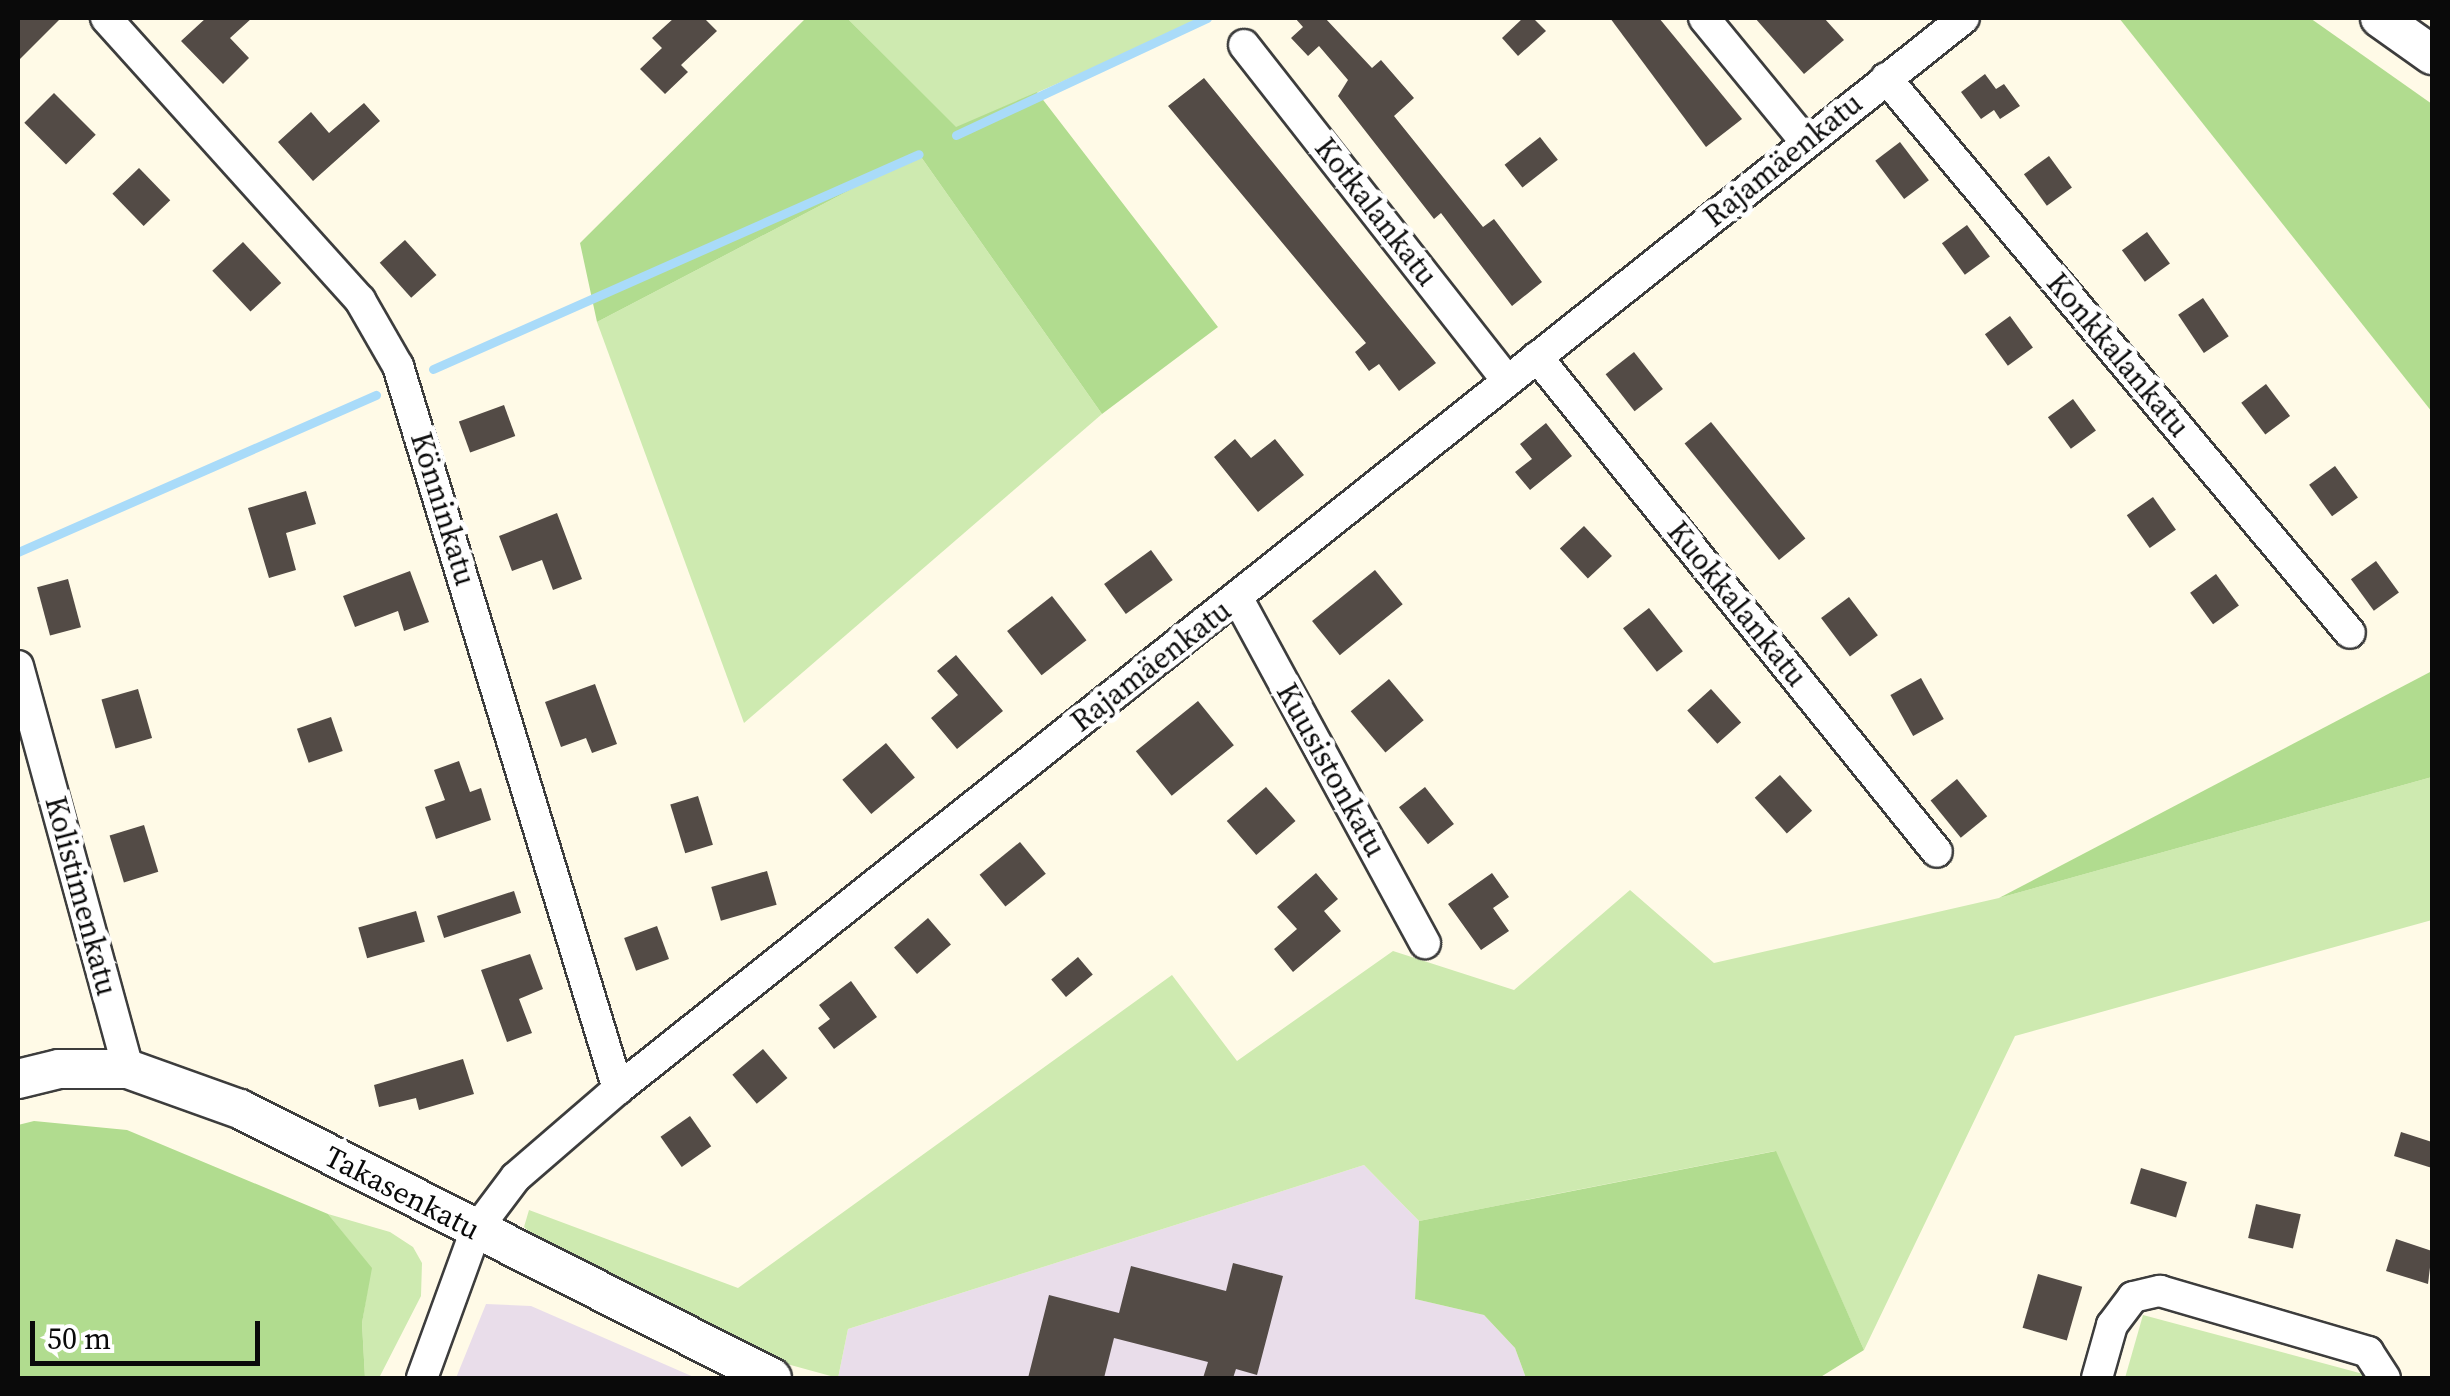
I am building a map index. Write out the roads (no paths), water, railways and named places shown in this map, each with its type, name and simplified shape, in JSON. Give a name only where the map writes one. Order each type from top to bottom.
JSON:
[{"type":"street","name":"Könninkatu","points":[[106,18],[360,300],[398,366],[618,1089]]},
{"type":"street","points":[[1704,18],[1806,141]]},
{"type":"street","name":"Rajamäenkatu","points":[[422,1378],[476,1230],[516,1178],[618,1089],[1964,18]]},
{"type":"street","points":[[2380,18],[2432,55]]},
{"type":"street","name":"Kotkalankatu","points":[[1244,44],[1507,380]]},
{"type":"street","name":"Konkkalankatu","points":[[1886,78],[2350,633]]},
{"type":"street","name":"Kuokkalankatu","points":[[1537,357],[1937,852]]},
{"type":"street","name":"Kuusistonkatu","points":[[1237,597],[1424,943]]},
{"type":"street","name":"Kolistimenkatu","points":[[18,666],[128,1069]]},
{"type":"street","name":"Takasenkatu","points":[[18,1079],[59,1070],[128,1069],[240,1109],[772,1378]]},
{"type":"street","points":[[2098,1378],[2112,1325],[2133,1297],[2160,1291],[2368,1352],[2385,1378]]},
{"type":"waterway","points":[[956,135],[1207,18]]},
{"type":"waterway","points":[[433,369],[919,154]]},
{"type":"waterway","points":[[18,552],[376,395]]}]
